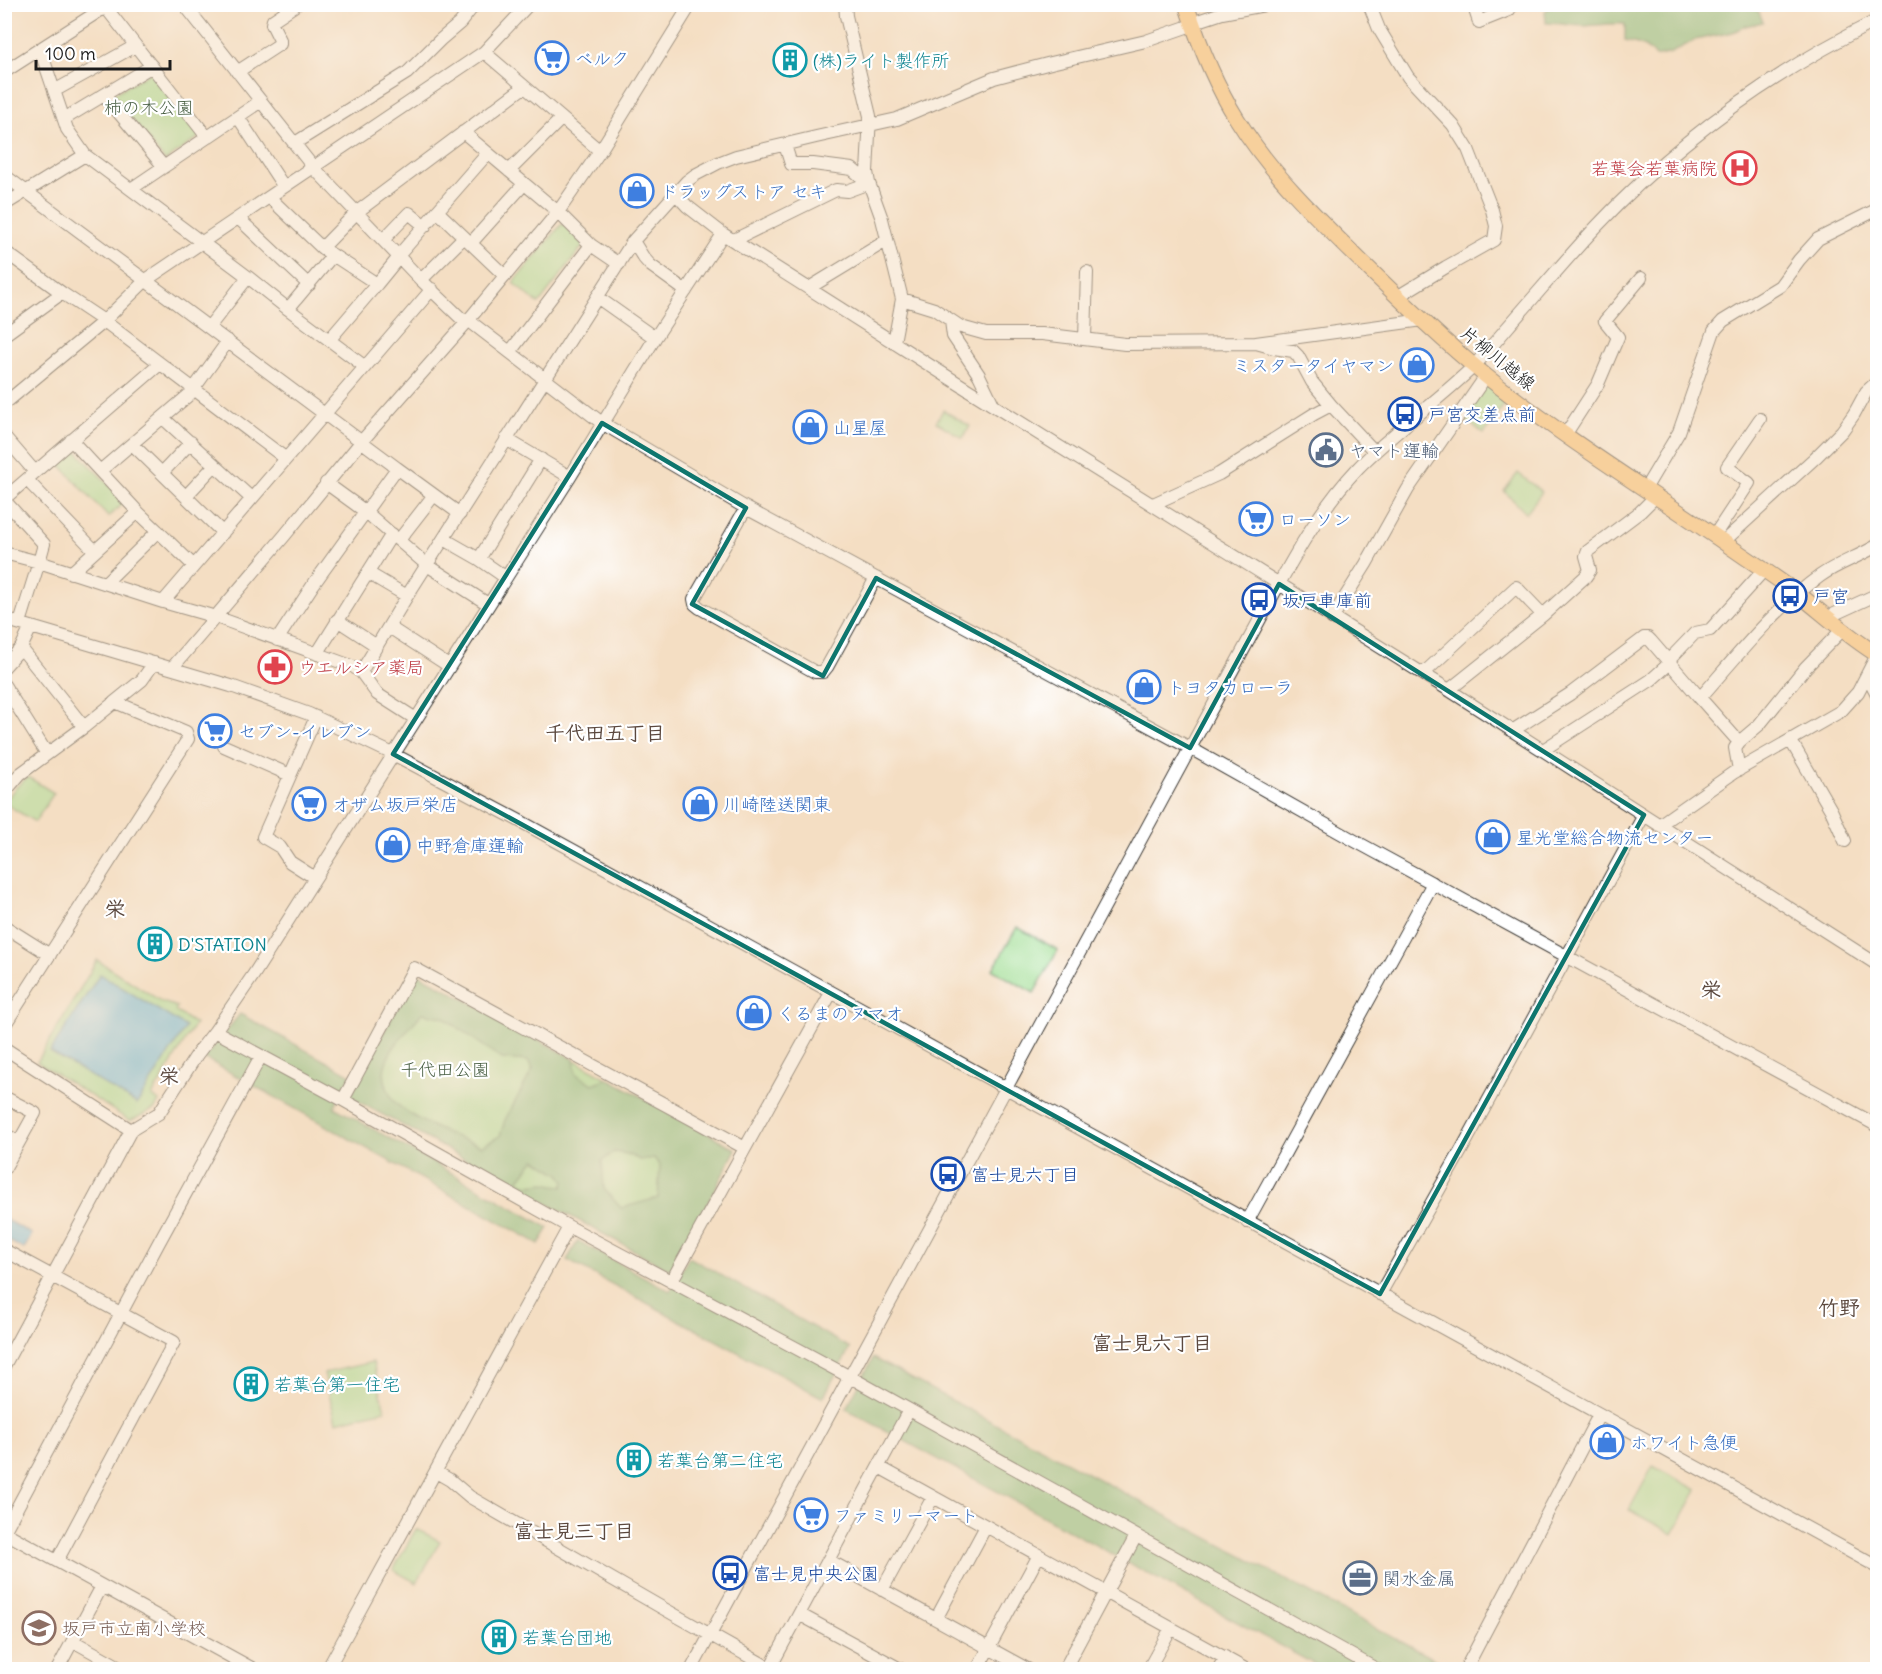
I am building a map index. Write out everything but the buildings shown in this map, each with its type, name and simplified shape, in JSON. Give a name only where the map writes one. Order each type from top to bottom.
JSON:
[{"type":"main road","name":"片柳川越線","points":[[1186,4],[1200,46],[1222,93],[1238,120],[1274,170],[1326,228],[1397,297],[1480,371],[1565,435],[1764,570],[1877,655]]},
{"type":"street","points":[[184,4],[313,167],[421,280],[467,322],[602,423],[746,508],[1190,748],[1433,884],[1878,1126]]},
{"type":"street","points":[[237,72],[280,45],[273,21],[297,4]]},
{"type":"street","points":[[295,143],[407,73],[460,23],[475,4]]},
{"type":"street","points":[[4,404],[104,321],[146,280],[484,52],[529,4]]},
{"type":"street","points":[[844,4],[870,116],[867,172],[869,183],[882,219],[902,299],[894,342]]},
{"type":"street","points":[[361,672],[633,241],[675,193],[695,175],[736,156],[897,120],[994,78],[1146,41],[1222,13],[1270,4]]},
{"type":"street","points":[[1370,4],[1379,29],[1408,77],[1453,125],[1463,140],[1492,210],[1496,226],[1494,240],[1397,297]]},
{"type":"street","points":[[1473,4],[1479,22],[1509,10],[1507,4]]},
{"type":"street","points":[[172,668],[326,483],[467,322],[558,212],[600,151],[690,5]]},
{"type":"street","points":[[4,72],[106,6],[207,137]]},
{"type":"street","points":[[1332,618],[1480,371],[1598,226],[1650,175],[1761,87],[1826,47],[1878,20]]},
{"type":"street","points":[[54,91],[135,46]]},
{"type":"street","points":[[40,49],[67,129],[85,155],[364,366]]},
{"type":"street","points":[[484,52],[600,151]]},
{"type":"street","points":[[64,119],[152,66]]},
{"type":"street","points":[[322,248],[357,212],[524,87]]},
{"type":"street","points":[[104,95],[164,167]]},
{"type":"street","points":[[131,189],[261,101]]},
{"type":"street","points":[[238,117],[284,187]]},
{"type":"street","points":[[510,171],[561,119]]},
{"type":"street","points":[[463,132],[558,212],[591,245],[619,264]]},
{"type":"street","points":[[785,145],[791,164],[813,164],[852,170],[869,183]]},
{"type":"street","points":[[330,339],[424,226],[489,153]]},
{"type":"street","points":[[4,205],[85,155]]},
{"type":"street","points":[[4,175],[460,514]]},
{"type":"street","points":[[4,1366],[131,1130],[159,1113],[198,1053],[216,1031],[570,477],[686,291],[728,237],[836,190],[847,191],[869,183]]},
{"type":"street","points":[[421,280],[467,240],[524,184]]},
{"type":"street","points":[[675,193],[687,206],[728,237],[1449,690],[1878,965]]},
{"type":"street","points":[[269,197],[322,248],[377,285]]},
{"type":"street","points":[[1449,690],[1543,615],[1586,576],[1590,570],[1586,556],[1588,551],[1640,512],[1679,432],[1714,331],[1723,321],[1780,286],[1818,239],[1878,209]]},
{"type":"street","points":[[437,211],[505,276]]},
{"type":"street","points":[[383,240],[408,213],[424,226]]},
{"type":"street","points":[[238,218],[309,285]]},
{"type":"street","points":[[809,288],[886,240]]},
{"type":"street","points":[[633,241],[650,265],[686,291]]},
{"type":"street","points":[[510,352],[591,245]]},
{"type":"street","points":[[288,309],[333,255]]},
{"type":"street","points":[[7,256],[104,321],[285,458]]},
{"type":"street","points":[[1085,339],[1087,272]]},
{"type":"street","points":[[209,327],[248,277]]},
{"type":"street","points":[[1565,435],[1598,384],[1618,336],[1605,321],[1641,278]]},
{"type":"street","points":[[163,602],[432,289]]},
{"type":"street","points":[[4,334],[62,293]]},
{"type":"street","points":[[597,297],[655,338]]},
{"type":"street","points":[[902,299],[934,309],[961,327],[986,334],[1042,333],[1125,344],[1256,343],[1423,320]]},
{"type":"street","points":[[951,321],[953,336],[979,375],[994,405]]},
{"type":"street","points":[[100,471],[190,394],[228,341]]},
{"type":"street","points":[[1256,343],[1293,351],[1312,382],[1375,452]]},
{"type":"street","points":[[4,668],[21,648],[44,544],[4,500],[160,364]]},
{"type":"street","points":[[691,1670],[1279,584],[1316,520],[1346,482],[1375,452],[1480,371]]},
{"type":"street","points":[[1719,539],[1817,456],[1842,430],[1866,392],[1878,381]]},
{"type":"street","points":[[1153,504],[1219,474],[1331,405]]},
{"type":"street","points":[[163,418],[251,498]]},
{"type":"street","points":[[1719,539],[1749,483],[1727,467],[1760,420]]},
{"type":"street","points":[[4,436],[31,476],[95,551]]},
{"type":"street","points":[[506,439],[570,477]]},
{"type":"street","points":[[71,440],[138,512],[194,566]]},
{"type":"street","points":[[162,473],[191,442]]},
{"type":"street","points":[[132,444],[223,533]]},
{"type":"street","points":[[478,559],[541,459]]},
{"type":"street","points":[[186,496],[215,465]]},
{"type":"street","points":[[277,640],[313,585],[398,468]]},
{"type":"street","points":[[326,483],[366,512],[427,566],[488,604]]},
{"type":"street","points":[[317,654],[368,573],[396,537],[435,495]]},
{"type":"street","points":[[746,508],[694,599],[695,604],[811,670],[819,673],[825,670],[876,578]]},
{"type":"street","points":[[71,573],[138,512]]},
{"type":"street","points":[[105,584],[158,531]]},
{"type":"street","points":[[444,539],[505,577]]},
{"type":"street","points":[[1700,698],[1751,641],[1798,594],[1821,576],[1878,545]]},
{"type":"street","points":[[4,553],[216,617],[354,667],[361,672],[377,694],[416,719]]},
{"type":"street","points":[[1543,750],[1651,680],[1695,633],[1710,630],[1764,570]]},
{"type":"street","points":[[368,573],[407,596]]},
{"type":"street","points":[[1423,674],[1516,587],[1543,615]]},
{"type":"street","points":[[1828,617],[1878,594]]},
{"type":"street","points":[[4,619],[231,686],[316,717],[393,754],[518,820],[1878,1567]]},
{"type":"street","points":[[337,620],[377,646]]},
{"type":"street","points":[[389,627],[449,666]]},
{"type":"street","points":[[1739,770],[1735,748],[1739,742],[1759,725],[1805,668],[1842,630]]},
{"type":"street","points":[[1512,731],[1570,694],[1644,638],[1648,638],[1739,742]]},
{"type":"street","points":[[21,648],[84,727]]},
{"type":"street","points":[[1659,825],[1739,770],[1841,711],[1858,692],[1877,655]]},
{"type":"street","points":[[4,793],[20,774],[84,727],[142,680],[154,663]]},
{"type":"street","points":[[1866,675],[1878,696]]},
{"type":"street","points":[[6,692],[47,754]]},
{"type":"street","points":[[4,1026],[188,739],[186,732],[115,702]]},
{"type":"street","points":[[315,878],[290,862],[280,847],[263,837],[316,717]]},
{"type":"street","points":[[1791,741],[1831,810],[1845,841]]},
{"type":"street","points":[[224,746],[290,775]]},
{"type":"street","points":[[1380,1294],[1462,1149],[1644,815]]},
{"type":"street","points":[[1247,1222],[1433,884]]},
{"type":"street","points":[[4,926],[50,955]]},
{"type":"street","points":[[343,1100],[414,968],[745,1148]]},
{"type":"street","points":[[671,1282],[831,993]]},
{"type":"street","points":[[216,1031],[569,1227],[850,1377],[1378,1670]]},
{"type":"street","points":[[4,1048],[131,1130]]},
{"type":"street","points":[[255,1670],[4,1532],[261,1056]]},
{"type":"street","points":[[4,1097],[35,1113],[4,1169]]},
{"type":"street","points":[[4,1134],[19,1142]]},
{"type":"street","points":[[327,1670],[569,1227]]},
{"type":"street","points":[[4,1250],[174,1342],[57,1561]]},
{"type":"street","points":[[435,1472],[450,1480],[470,1497],[772,1669],[799,1614],[909,1410]]},
{"type":"street","points":[[1465,1670],[1599,1415]]},
{"type":"street","points":[[879,1467],[1247,1670]]},
{"type":"street","points":[[882,1590],[933,1497]]},
{"type":"street","points":[[936,1619],[986,1526]]},
{"type":"street","points":[[1064,1670],[1137,1536]]},
{"type":"street","points":[[976,1670],[1039,1555]]},
{"type":"street","points":[[828,1560],[1029,1670]]},
{"type":"street","points":[[57,1670],[102,1586]]},
{"type":"street","points":[[799,1614],[902,1670]]},
{"type":"street","points":[[1148,1670],[1171,1628]]},
{"type":"street","points":[[73,1641],[125,1670]]},
{"type":"street","points":[[1218,1670],[1225,1657]]},
{"type":"highlighted area","points":[[602,423],[746,508],[692,604],[823,676],[876,578],[1190,748],[1279,584],[1644,815],[1380,1294],[393,754]]},
{"type":"green space","points":[[1553,4],[1750,5],[1759,12],[1763,22],[1745,26],[1733,32],[1695,40],[1671,53],[1655,57],[1645,47],[1625,41],[1625,24],[1585,26],[1546,23],[1545,11]]},
{"type":"green space","name":"柿の木公園","points":[[151,72],[200,135],[165,161],[111,95]]},
{"type":"green space","points":[[564,224],[586,242],[539,304],[513,283]]},
{"type":"green space","points":[[1484,383],[1508,399],[1484,434],[1460,416]]},
{"type":"green space","points":[[943,410],[970,426],[963,438],[936,422]]},
{"type":"green space","points":[[69,448],[74,448],[125,502],[108,517],[56,460]]},
{"type":"green space","points":[[1518,473],[1542,492],[1526,513],[1504,491]]},
{"type":"green space","points":[[28,777],[54,793],[35,822],[4,803],[15,788]]},
{"type":"green space","points":[[1017,927],[1058,950],[1034,993],[993,970]]},
{"type":"green space","points":[[97,960],[162,1002],[177,1007],[175,1011],[195,1024],[152,1096],[159,1101],[155,1109],[130,1121],[37,1062]]},
{"type":"green space","name":"千代田公園","points":[[415,972],[736,1149],[672,1271],[350,1097]]},
{"type":"green space","name":"千代田公園","points":[[415,972],[574,1059],[576,1074],[593,1084],[608,1078],[736,1149],[672,1271],[350,1097]],"holes":[[[422,1013],[443,1017],[502,1059],[528,1061],[533,1069],[505,1120],[500,1136],[482,1146],[427,1124],[398,1105],[389,1093],[385,1082],[385,1066],[391,1052]],[[614,1152],[627,1154],[640,1160],[654,1158],[660,1166],[658,1198],[621,1208],[604,1189],[602,1161]],[[535,1159],[560,1174],[565,1181],[563,1187],[545,1183],[529,1185],[518,1181]]]},
{"type":"green space","points":[[240,1014],[351,1075],[334,1107],[549,1228],[539,1244],[204,1058]]},
{"type":"green space","points":[[578,1241],[670,1291],[689,1257],[850,1348],[823,1398],[567,1260]]},
{"type":"green space","points":[[873,1358],[1452,1669],[1323,1669],[846,1409]]},
{"type":"green space","points":[[373,1362],[385,1410],[336,1422],[324,1373]]},
{"type":"green space","points":[[1653,1466],[1697,1490],[1673,1534],[1629,1510]]},
{"type":"green space","points":[[416,1529],[440,1541],[417,1583],[393,1570]]},
{"type":"water","points":[[100,974],[186,1027],[137,1104],[50,1052]]},
{"type":"water","points":[[5,1219],[32,1234],[24,1249],[5,1239]]},
{"type":"place","name":"ベルク","points":[[552,58]]},
{"type":"place","name":"(株)ライト製作所","points":[[790,60]]},
{"type":"place","name":"若葉会若葉病院","points":[[1740,168]]},
{"type":"place","name":"ドラッグストア セキ","points":[[637,191]]},
{"type":"place","name":"ミスタータイヤマン","points":[[1417,365]]},
{"type":"place","name":"戸宮交差点前","points":[[1405,414]]},
{"type":"place","name":"山星屋","points":[[810,427]]},
{"type":"place","name":"ヤマト運輸","points":[[1326,450]]},
{"type":"place","name":"ローソン","points":[[1256,519]]},
{"type":"place","name":"戸宮","points":[[1790,596]]},
{"type":"place","name":"坂戸車庫前","points":[[1259,600]]},
{"type":"place","name":"ウエルシア薬局","points":[[275,667]]},
{"type":"place","name":"トヨタカローラ","points":[[1144,687]]},
{"type":"place","name":"セブン-イレブン","points":[[215,731]]},
{"type":"place","name":"オザム坂戸栄店","points":[[309,804]]},
{"type":"place","name":"川崎陸送関東","points":[[700,804]]},
{"type":"place","name":"星光堂総合物流センター","points":[[1493,837]]},
{"type":"place","name":"中野倉庫運輸","points":[[393,845]]},
{"type":"place","name":"D'STATION","points":[[155,944]]},
{"type":"place","name":"くるまのヌマオ","points":[[754,1013]]},
{"type":"place","name":"富士見六丁目","points":[[948,1174]]},
{"type":"place","name":"若葉台第一住宅","points":[[251,1384]]},
{"type":"place","name":"ホワイト急便","points":[[1607,1442]]},
{"type":"place","name":"若葉台第二住宅","points":[[634,1460]]},
{"type":"place","name":"ファミリーマート","points":[[811,1515]]},
{"type":"place","name":"富士見中央公園","points":[[730,1573]]},
{"type":"place","name":"関水金属","points":[[1360,1578]]},
{"type":"place","name":"坂戸市立南小学校","points":[[39,1628]]},
{"type":"place","name":"若葉台団地","points":[[499,1637]]},
{"type":"district","name":"千代田五丁目","points":[[605,732]]},
{"type":"district","name":"栄","points":[[115,908]]},
{"type":"district","name":"栄","points":[[1711,989]]},
{"type":"district","name":"栄","points":[[169,1075]]},
{"type":"district","name":"竹野","points":[[1839,1307]]},
{"type":"district","name":"富士見六丁目","points":[[1152,1342]]},
{"type":"district","name":"富士見三丁目","points":[[574,1530]]}]
